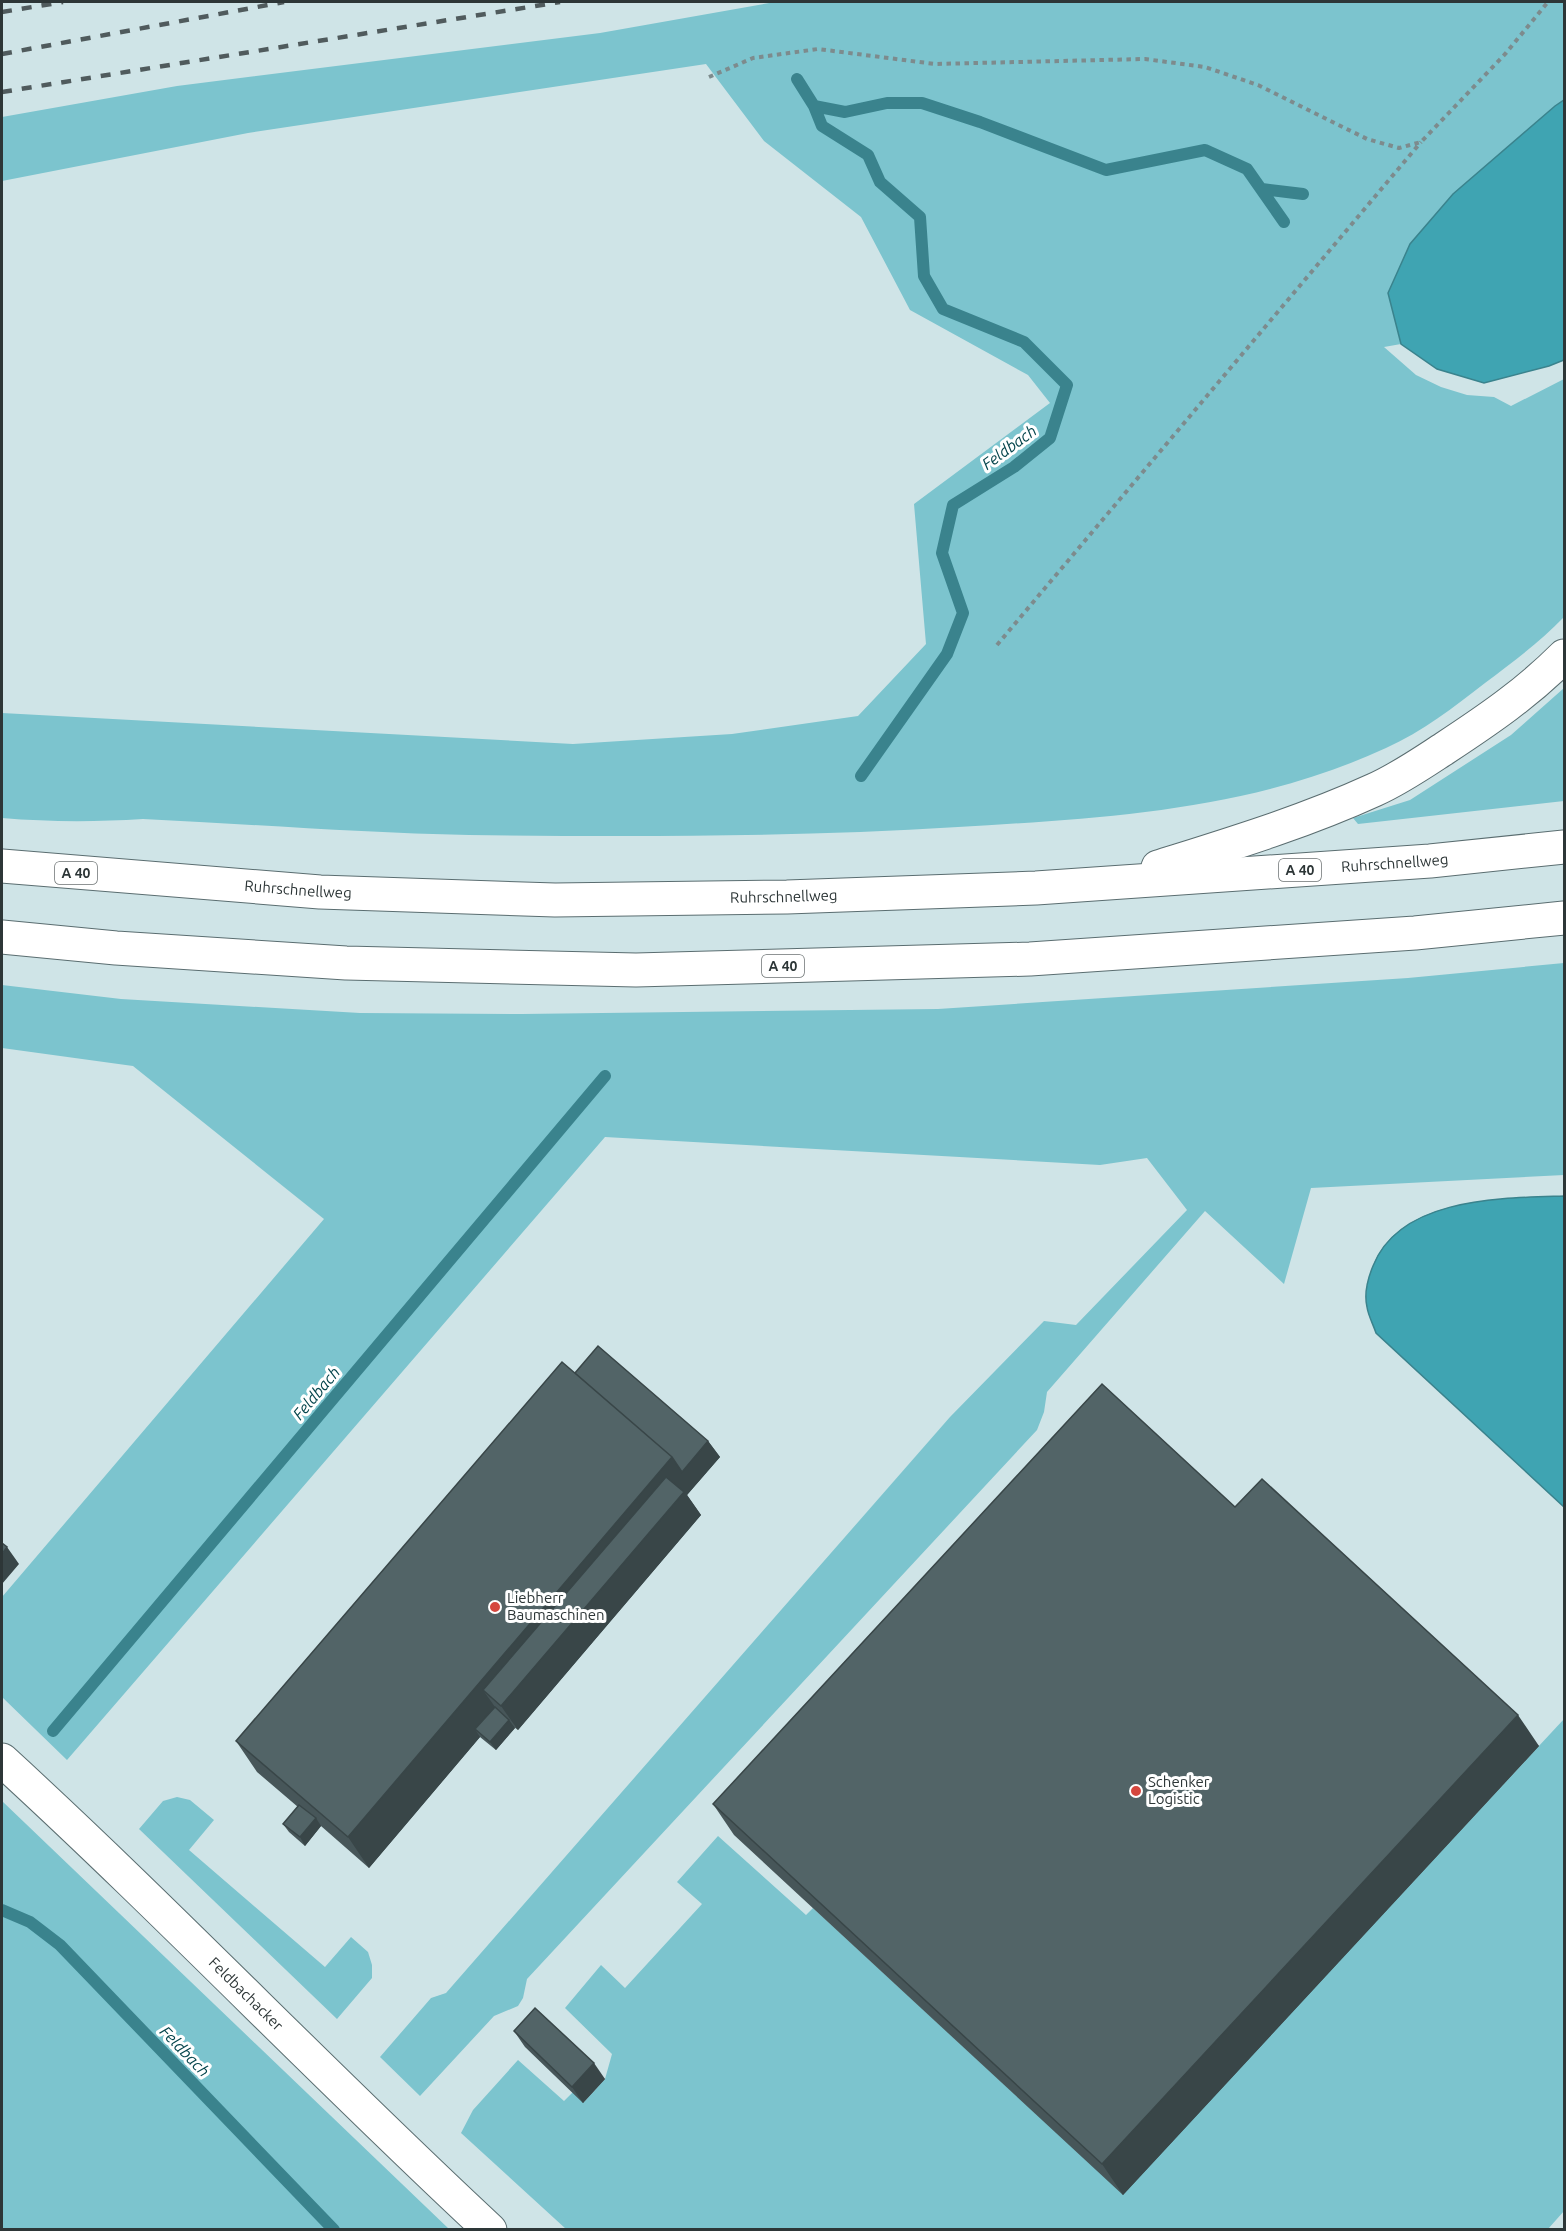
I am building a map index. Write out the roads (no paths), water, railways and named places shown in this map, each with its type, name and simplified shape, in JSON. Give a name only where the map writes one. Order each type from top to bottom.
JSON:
[{"type":"main road","points":[[1036,888],[1155,868],[1318,814],[1377,789],[1416,768],[1503,710],[1564,656]]},
{"type":"main road","name":"Ruhrschnellweg","points":[[2,866],[320,892],[555,900],[787,897],[1036,888],[1430,861],[1564,848]]},
{"type":"main road","name":"A 40","points":[[2,937],[322,962],[443,967],[636,970],[1030,959],[1415,933],[1564,918]]},
{"type":"main road","name":"Feldbachacker","points":[[2,1760],[96,1847],[399,2145],[490,2229]]},
{"type":"waterway","name":"Feldbach","points":[[797,79],[814,106],[822,126],[868,155],[880,182],[920,217],[924,276],[943,309],[1024,342],[1067,385],[1050,438],[1014,467],[953,505],[942,553],[963,613],[947,654],[861,776]]},
{"type":"waterway","points":[[814,106],[845,112],[887,103],[922,103],[980,122],[1106,170],[1205,150],[1247,169],[1284,222]]},
{"type":"waterway","points":[[1262,189],[1303,194]]},
{"type":"waterway","name":"Feldbach","points":[[53,1731],[605,1076]]},
{"type":"waterway","name":"Feldbach","points":[[2,1910],[30,1922],[60,1945],[334,2230]]},
{"type":"railway","points":[[2,12],[63,2]]},
{"type":"railway","points":[[2,54],[284,2]]},
{"type":"railway","points":[[2,92],[560,2]]},
{"type":"place","name":"Liebherr Baumaschinen","points":[[495,1607]]},
{"type":"place","name":"Schenker Logistic","points":[[1136,1791]]}]
